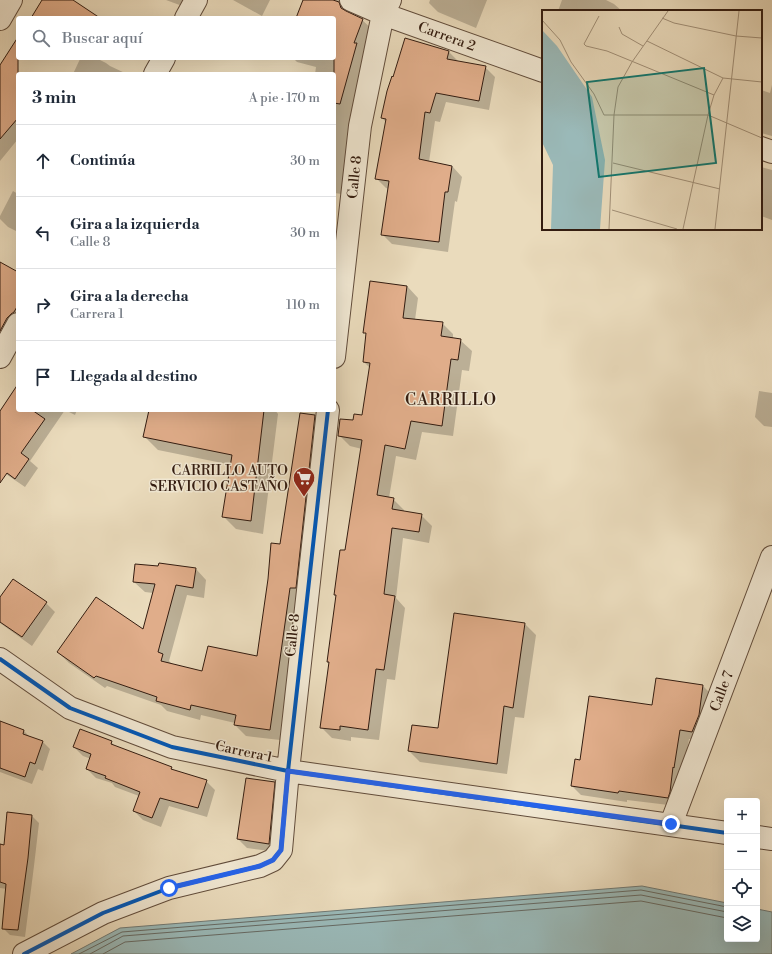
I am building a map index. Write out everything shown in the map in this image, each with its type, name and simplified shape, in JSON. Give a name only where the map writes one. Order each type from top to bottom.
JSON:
[{"type":"street","points":[[0,19],[11,0]]},
{"type":"street","points":[[187,16],[196,0]]},
{"type":"street","name":"Carrera 2","points":[[351,0],[386,7],[542,71]]},
{"type":"street","name":"Calle 8","points":[[336,339],[360,126],[386,7]]},
{"type":"street","points":[[156,72],[163,60]]},
{"type":"street","points":[[762,148],[772,152]]},
{"type":"street","points":[[0,357],[16,328]]},
{"type":"street","name":"Calle 8","points":[[24,954],[103,913],[169,888],[260,866],[273,860],[281,850],[288,771],[328,412]]},
{"type":"street","name":"Calle 7","points":[[671,824],[772,557]]},
{"type":"street","name":"Carrera 1","points":[[0,659],[70,708],[172,747],[288,771],[724,833]]},
{"type":"street","points":[[760,837],[772,839]]},
{"type":"water","points":[[642,886],[724,902],[724,942],[760,942],[760,910],[772,912],[772,954],[71,954],[120,928]]},
{"type":"building","points":[[42,0],[73,0],[97,16],[32,16]]},
{"type":"building","points":[[303,0],[333,0],[339,2],[341,8],[363,19],[354,43],[357,43],[340,104],[336,103],[336,72],[334,72],[334,60],[336,60],[336,16],[297,16]]},
{"type":"building","points":[[405,38],[449,51],[447,59],[486,66],[479,101],[436,93],[430,113],[425,112],[419,159],[452,166],[448,192],[445,192],[439,242],[381,235],[389,181],[375,179],[386,119],[381,118],[387,91]]},
{"type":"building","points":[[16,40],[16,60],[18,60],[18,72],[16,72],[16,120],[0,139],[0,65]]},
{"type":"building","points":[[0,262],[16,271],[16,308],[7,318],[0,331]]},
{"type":"building","points":[[370,281],[407,286],[403,318],[443,322],[441,336],[461,339],[458,360],[451,359],[442,426],[411,421],[405,449],[385,445],[377,495],[394,498],[392,509],[422,514],[419,532],[392,528],[384,594],[395,596],[384,670],[376,669],[368,730],[340,726],[340,730],[320,728],[329,662],[327,662],[336,595],[334,595],[340,550],[345,550],[362,440],[338,436],[340,419],[353,420],[354,414],[362,415],[370,363],[363,362],[366,333],[363,333]]},
{"type":"building","points":[[16,387],[16,412],[35,412],[45,419],[21,453],[29,459],[15,479],[7,473],[0,483],[0,411]]},
{"type":"building","points":[[149,412],[264,412],[251,521],[222,517],[232,455],[143,437]]},
{"type":"building","points":[[300,413],[315,415],[296,588],[290,588],[270,730],[234,725],[236,715],[191,705],[190,710],[156,701],[157,697],[96,676],[94,678],[57,652],[96,597],[143,629],[155,584],[133,582],[135,564],[158,566],[159,563],[196,568],[193,588],[176,585],[158,652],[163,654],[161,661],[202,671],[208,646],[257,656],[268,579],[271,543],[280,544]]},
{"type":"building","points":[[13,579],[47,602],[22,637],[0,622],[0,597]]},
{"type":"building","points":[[454,613],[525,623],[513,708],[504,706],[497,764],[408,751],[412,725],[438,728]]},
{"type":"building","points":[[656,678],[703,685],[699,715],[692,732],[680,730],[668,798],[571,786],[575,759],[580,760],[589,696],[652,705]]},
{"type":"building","points":[[0,721],[24,730],[23,734],[43,741],[35,764],[30,762],[25,777],[0,768]]},
{"type":"building","points":[[80,729],[112,741],[111,744],[172,767],[171,769],[207,780],[198,808],[160,798],[152,818],[133,811],[140,792],[105,778],[106,776],[86,769],[91,754],[73,747]]},
{"type":"building","points":[[246,778],[275,782],[269,844],[237,839]]},
{"type":"building","points":[[7,812],[32,815],[28,858],[18,930],[2,929],[6,884],[0,882],[0,844],[4,845]]},
{"type":"cycle path","points":[[24,954],[103,913],[169,888],[260,866],[273,860],[281,850],[288,771],[328,412]]},
{"type":"cycle path","points":[[0,659],[70,708],[172,747],[288,771],[724,833]]},
{"type":"place","name":"CARRILLO AUTO SERVICIO CASTAÑO","points":[[304,498]]},
{"type":"district","name":"CARRILLO","points":[[451,399]]},
{"type":"route","points":[[169,888],[260,866],[273,860],[281,850],[288,771],[671,824]]}]
